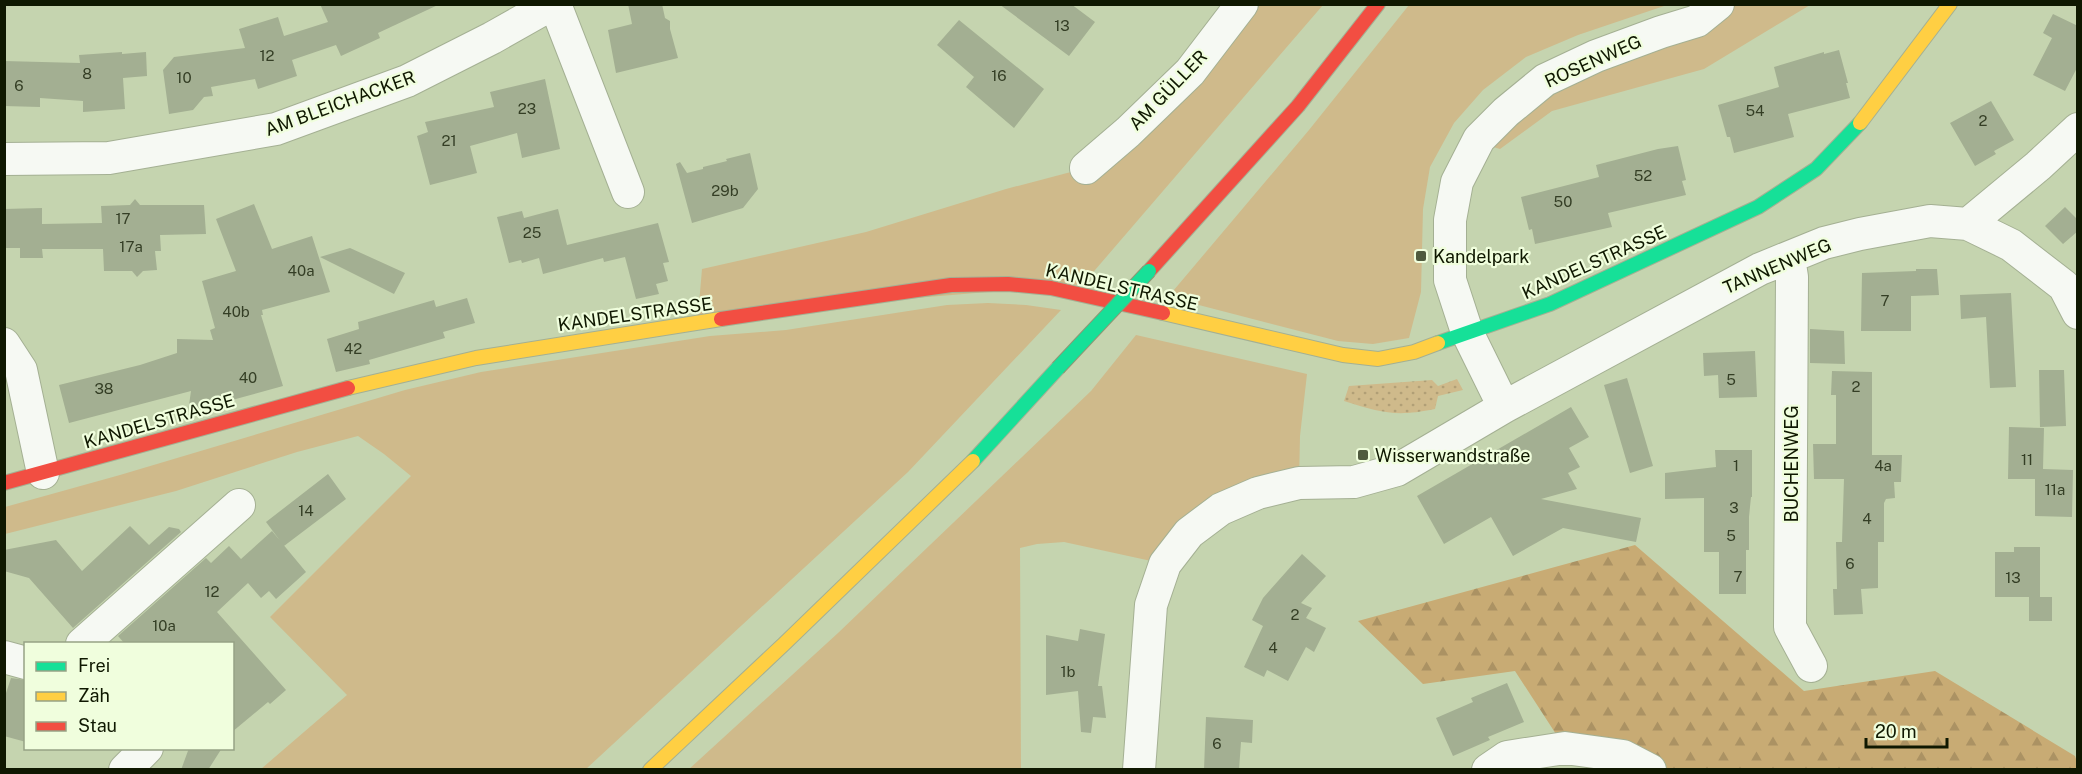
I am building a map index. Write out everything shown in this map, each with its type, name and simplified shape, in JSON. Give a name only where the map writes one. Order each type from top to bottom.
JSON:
[{"type":"main road","points":[[650,770],[967,467],[1149,272],[1298,106],[1378,4]]},
{"type":"main road","name":"KANDELSTRASSE","points":[[4,483],[305,399],[476,358],[594,338],[951,285],[992,282],[1065,290],[1343,355],[1378,359],[1414,352],[1550,304],[1758,207],[1816,169],[1862,121],[1950,4]]},
{"type":"street","name":"AM BLEICHACKER","points":[[4,159],[109,158],[276,129],[407,81],[553,4],[628,192]]},
{"type":"street","name":"AM GÜLLER","points":[[1086,168],[1128,132],[1190,72],[1242,4]]},
{"type":"street","name":"ROSENWEG","points":[[1504,407],[1467,332],[1450,280],[1450,220],[1457,182],[1479,139],[1506,112],[1545,80],[1596,56],[1697,21],[1718,4]]},
{"type":"street","points":[[1968,224],[2038,166],[2078,129]]},
{"type":"street","name":"TANNENWEG","points":[[1139,770],[1151,605],[1165,564],[1189,533],[1221,508],[1258,493],[1299,483],[1354,482],[1397,470],[1504,407],[1760,269],[1824,243],[1872,232],[1930,221],[1968,224],[2011,245],[2064,286],[2078,313]]},
{"type":"street","name":"BUCHENWEG","points":[[1789,258],[1792,277],[1791,627],[1811,666]]},
{"type":"street","points":[[4,344],[21,370],[43,473]]},
{"type":"street","points":[[84,642],[239,506]]},
{"type":"street","points":[[4,657],[24,662]]},
{"type":"street","points":[[1488,770],[1508,757],[1565,748],[1623,756],[1650,770]]},
{"type":"street","points":[[125,770],[145,750]]},
{"type":"shaded area","points":[[1242,5],[1323,5],[1083,284],[698,316],[702,269],[866,232],[1006,189],[1086,168]]},
{"type":"shaded area","points":[[1409,5],[1667,5],[1578,35],[1526,57],[1483,90],[1454,123],[1430,167],[1423,209],[1421,292],[1409,338],[1373,344],[1338,341],[1168,297],[1309,130]]},
{"type":"shaded area","points":[[1692,5],[1810,5],[1704,69],[1552,111],[1500,149],[1490,146],[1535,101],[1697,21]]},
{"type":"shaded area","points":[[988,303],[1061,310],[908,472],[586,769],[261,769],[347,695],[270,617],[411,476],[358,436],[297,452],[176,491],[5,534],[5,507],[405,390],[481,372],[710,336],[786,330],[947,305]]},
{"type":"shaded area","points":[[1136,335],[1307,374],[1300,436],[1299,483],[1258,493],[1165,564],[1064,542],[1020,548],[1021,769],[688,770],[838,633],[1091,391]]},
{"type":"shaded area","points":[[1457,379],[1463,390],[1438,396],[1435,409],[1399,413],[1344,401],[1349,386],[1432,380],[1438,386]]},
{"type":"green space","points":[[1635,545],[1804,691],[1935,671],[2075,756],[2077,769],[1650,769],[1565,748],[1515,671],[1423,684],[1358,621]]},
{"type":"building","points":[[320,4],[440,4],[378,33],[380,38],[341,56],[336,45],[292,60],[297,76],[258,89],[255,79],[211,87],[213,96],[204,97],[193,110],[169,114],[163,70],[174,57],[245,48],[239,29],[278,17],[284,36],[328,22]]},
{"type":"building","points":[[628,4],[662,4],[665,18],[670,21],[678,58],[616,73],[608,30],[632,24]]},
{"type":"building","points":[[999,4],[1071,4],[1095,22],[1069,56]]},
{"type":"building","points":[[2053,14],[2078,26],[2078,66],[2065,91],[2033,75],[2052,38],[2043,33]]},
{"type":"building","points":[[959,20],[1044,89],[1014,128],[966,87],[974,77],[937,45]]},
{"type":"building","points":[[1839,50],[1850,98],[1788,114],[1794,137],[1734,153],[1718,105],[1779,87],[1774,67],[1824,52],[1824,54]]},
{"type":"building","points":[[122,52],[122,54],[146,52],[147,76],[123,78],[125,109],[83,112],[83,101],[40,98],[40,107],[4,106],[4,61],[80,63],[79,55]]},
{"type":"building","points":[[545,79],[560,149],[522,158],[517,133],[470,146],[477,173],[430,185],[417,136],[428,132],[425,122],[494,107],[490,92]]},
{"type":"building","points":[[1991,101],[2014,140],[1994,151],[1996,154],[1975,166],[1950,123]]},
{"type":"building","points":[[1678,146],[1686,180],[1682,181],[1686,195],[1608,213],[1612,227],[1535,244],[1521,197],[1599,177],[1596,165]]},
{"type":"building","points":[[750,153],[758,189],[743,208],[692,223],[676,164],[680,162],[687,173]]},
{"type":"building","points":[[135,199],[140,205],[204,205],[206,234],[160,235],[161,251],[155,251],[157,270],[143,271],[137,277],[132,271],[104,271],[103,249],[42,249],[43,258],[20,258],[20,248],[4,248],[4,209],[42,208],[42,224],[102,223],[101,206],[130,205]]},
{"type":"building","points":[[254,204],[272,249],[312,236],[330,292],[262,310],[263,315],[261,315],[283,386],[188,412],[191,391],[69,423],[59,385],[140,365],[177,353],[177,339],[213,340],[210,330],[215,328],[202,281],[236,271],[216,219]]},
{"type":"building","points":[[2065,207],[2078,220],[2078,231],[2063,244],[2045,226]]},
{"type":"building","points":[[558,209],[567,245],[658,223],[669,262],[663,263],[668,281],[656,284],[659,294],[636,299],[625,257],[604,262],[603,258],[543,274],[539,258],[522,263],[521,260],[509,263],[497,217],[522,211],[524,218]]},
{"type":"building","points":[[350,248],[405,273],[394,294],[320,257]]},
{"type":"building","points":[[1916,269],[1937,269],[1939,295],[1911,296],[1911,331],[1861,331],[1862,273],[1916,271]]},
{"type":"building","points":[[2011,293],[2016,387],[1990,388],[1986,317],[1961,319],[1960,295]]},
{"type":"building","points":[[467,298],[475,323],[443,332],[445,338],[369,360],[370,364],[336,372],[327,339],[359,329],[358,322],[434,300],[436,307]]},
{"type":"building","points":[[1810,329],[1844,331],[1845,364],[1810,363]]},
{"type":"building","points":[[1755,351],[1757,397],[1719,398],[1718,375],[1704,376],[1703,353]]},
{"type":"building","points":[[2039,370],[2064,370],[2066,426],[2040,427]]},
{"type":"building","points":[[1832,371],[1872,372],[1872,455],[1902,455],[1901,482],[1894,482],[1895,498],[1886,499],[1884,503],[1884,542],[1878,542],[1878,588],[1861,589],[1863,614],[1834,615],[1833,589],[1837,589],[1836,542],[1842,542],[1844,479],[1814,479],[1813,444],[1836,444],[1836,395],[1831,395]]},
{"type":"building","points":[[1627,378],[1653,466],[1630,473],[1604,385]]},
{"type":"building","points":[[1571,407],[1589,437],[1569,448],[1580,467],[1568,473],[1577,489],[1541,499],[1641,518],[1636,542],[1563,528],[1513,556],[1491,517],[1444,544],[1417,496]]},
{"type":"building","points":[[2009,427],[2044,428],[2043,469],[2073,470],[2072,517],[2035,516],[2035,479],[2008,479]]},
{"type":"building","points":[[1715,450],[1752,450],[1752,497],[1749,517],[1749,550],[1746,550],[1746,594],[1719,594],[1719,552],[1704,552],[1704,498],[1665,499],[1665,473],[1716,467]]},
{"type":"building","points":[[328,474],[346,499],[284,546],[266,522]]},
{"type":"building","points":[[130,526],[149,545],[169,527],[179,529],[181,532],[73,628],[29,578],[4,571],[4,550],[56,540],[82,571]]},
{"type":"building","points":[[272,531],[306,572],[276,599],[269,591],[261,598],[248,583],[217,612],[286,690],[234,730],[234,642],[123,642],[118,636],[206,558],[211,563],[229,546],[241,559]]},
{"type":"building","points":[[2014,547],[2040,547],[2040,597],[2052,597],[2052,621],[2029,621],[2029,597],[1995,597],[1995,552],[2014,552]]},
{"type":"building","points":[[1302,554],[1326,576],[1301,603],[1312,608],[1306,618],[1326,628],[1314,652],[1306,647],[1288,681],[1267,670],[1264,677],[1244,667],[1263,626],[1252,620],[1263,598]]},
{"type":"building","points":[[1080,629],[1105,634],[1098,686],[1102,686],[1106,718],[1093,717],[1091,733],[1081,732],[1078,691],[1046,695],[1046,635],[1078,641]]},
{"type":"building","points":[[11,678],[24,680],[24,741],[4,736],[4,699]]},
{"type":"building","points":[[1507,683],[1524,722],[1488,737],[1490,740],[1453,756],[1436,718],[1473,702],[1471,698]]},
{"type":"building","points":[[1206,717],[1253,720],[1252,743],[1241,742],[1239,770],[1204,770]]},
{"type":"building","points":[[188,750],[221,750],[208,770],[181,770]]},
{"type":"traffic: fast","points":[[1438,343],[1550,304],[1758,207],[1816,169],[1860,123]]},
{"type":"traffic: fast","points":[[1058,368],[1149,271]]},
{"type":"traffic: fast","points":[[973,461],[1058,368]]},
{"type":"traffic: slow","points":[[1860,123],[1950,4]]},
{"type":"traffic: slow","points":[[1163,313],[1343,355],[1378,359],[1414,352],[1438,343]]},
{"type":"traffic: slow","points":[[348,388],[476,358],[721,319]]},
{"type":"traffic: slow","points":[[650,770],[973,461]]},
{"type":"traffic: jam","points":[[1149,271],[1298,106],[1378,4]]},
{"type":"traffic: jam","points":[[721,319],[951,285],[1008,284],[1051,288],[1163,313]]},
{"type":"traffic: jam","points":[[4,483],[348,388]]},
{"type":"place","name":"Kandelpark","points":[[1421,256]]},
{"type":"place","name":"Wisserwandstraße","points":[[1363,455]]}]
